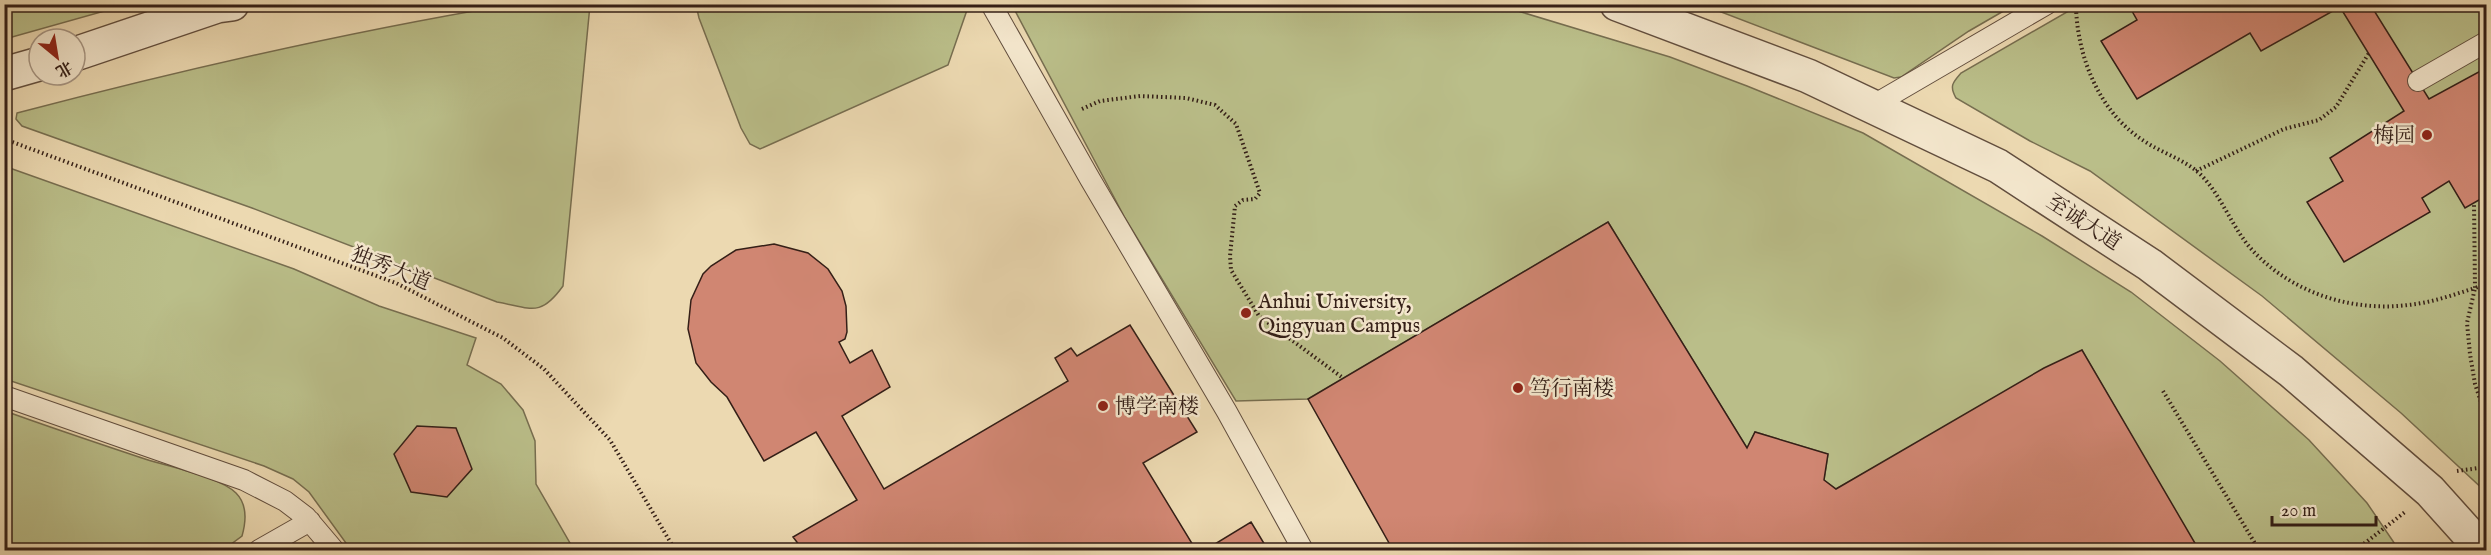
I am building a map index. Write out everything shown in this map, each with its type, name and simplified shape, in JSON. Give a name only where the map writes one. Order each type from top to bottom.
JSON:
[{"type":"street","name":"至诚大道","points":[[1617,4],[1808,76],[1998,166],[2150,265],[2291,371],[2430,491],[2482,550]]},
{"type":"street","points":[[87,50],[222,5]]},
{"type":"street","points":[[4,74],[27,67]]},
{"type":"lane","points":[[991,4],[1057,122],[1227,412],[1303,550]]},
{"type":"lane","points":[[1872,106],[2047,4]]},
{"type":"lane","points":[[2418,81],[2487,42]]},
{"type":"lane","points":[[4,396],[244,480],[285,501],[310,521],[334,550]]},
{"type":"lane","points":[[260,550],[310,521]]},
{"type":"path","points":[[2076,4],[2077,24],[2092,79],[2095,88],[2112,114],[2143,141],[2188,164],[2196,171],[2253,252],[2298,287],[2331,300],[2370,305],[2408,305],[2487,284]]},
{"type":"path","points":[[2196,171],[2284,129],[2319,120],[2336,107],[2368,53]]},
{"type":"path","points":[[1057,122],[1100,101],[1140,96],[1186,98],[1215,105],[1236,124],[1260,193],[1255,199],[1243,200],[1235,206],[1230,256],[1231,270],[1259,316],[1343,378]]},
{"type":"path","name":"独秀大道","points":[[4,139],[396,283],[503,338],[544,369],[610,440],[675,550]]},
{"type":"path","points":[[2474,203],[2475,288],[2467,323],[2475,384],[2487,417]]},
{"type":"path","points":[[2163,391],[2259,550]]},
{"type":"path","points":[[2352,550],[2365,543],[2430,491]]},
{"type":"green space","points":[[5,4],[126,4],[48,27],[27,27],[27,33],[5,39]]},
{"type":"green space","points":[[514,4],[590,5],[563,286],[548,303],[541,307],[527,308],[497,302],[252,208],[22,126],[16,119],[17,113],[202,67],[326,39]]},
{"type":"green space","points":[[2014,4],[1901,77],[1894,78],[1703,5]]},
{"type":"green space","points":[[696,5],[967,5],[948,65],[760,149],[750,144],[741,128]]},
{"type":"green space","points":[[1012,5],[1498,5],[1670,57],[1747,86],[1863,133],[2042,236],[2131,292],[2220,361],[2309,440],[2367,503],[2399,550],[2197,550],[2082,350],[1836,489],[1824,480],[1828,454],[1755,432],[1747,448],[1608,222],[1308,399],[1236,401],[1125,218]]},
{"type":"green space","points":[[2079,5],[2486,5],[2486,492],[2401,413],[2262,296],[2090,171],[2030,141],[1956,98],[1953,84],[1961,73]]},
{"type":"green space","points":[[4,166],[294,269],[379,306],[476,338],[467,365],[501,384],[523,410],[535,441],[536,484],[574,550],[351,550],[309,492],[293,479],[264,466],[5,379]]},
{"type":"green space","points":[[5,411],[217,481],[236,493],[243,503],[245,519],[242,536],[223,550],[5,550]]},
{"type":"building","name":"梅园","points":[[2128,4],[2370,4],[2429,99],[2486,68],[2486,196],[2465,208],[2449,181],[2422,198],[2430,212],[2344,262],[2307,202],[2343,181],[2330,158],[2404,111],[2340,7],[2261,51],[2250,33],[2137,99],[2101,41],[2137,20]]},
{"type":"building","name":"笃行南楼","points":[[1608,222],[1747,448],[1755,432],[1828,454],[1824,480],[1836,489],[2044,368],[2082,350],[2199,550],[1393,550],[1308,399]]},
{"type":"building","name":"博学南楼","points":[[774,244],[808,253],[828,269],[842,291],[846,306],[847,332],[845,339],[839,342],[850,363],[872,350],[890,387],[842,416],[884,489],[1068,381],[1055,358],[1071,348],[1077,356],[1130,325],[1197,432],[1143,463],[1196,550],[803,550],[793,537],[857,500],[816,432],[764,461],[727,397],[696,363],[688,329],[691,300],[703,274],[711,266],[736,250]]},
{"type":"building","points":[[417,426],[456,428],[472,469],[447,497],[411,492],[394,454]]},
{"type":"building","points":[[1251,522],[1268,550],[1205,550]]},
{"type":"place","name":"梅园","points":[[2427,135]]},
{"type":"place","name":"Anhui University, Qingyuan Campus","points":[[1246,313]]},
{"type":"place","name":"笃行南楼","points":[[1518,388]]},
{"type":"place","name":"博学南楼","points":[[1103,406]]}]
